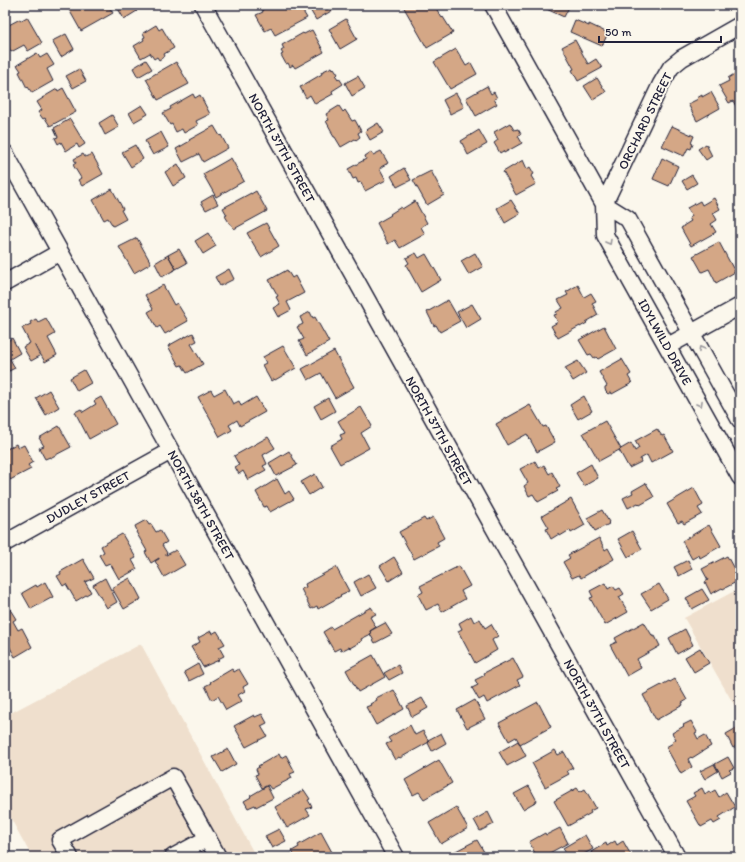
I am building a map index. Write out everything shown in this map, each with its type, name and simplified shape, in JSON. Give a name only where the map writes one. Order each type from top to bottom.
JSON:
[{"type":"street","name":"NORTH 37TH STREET","points":[[203,5],[677,857]]},
{"type":"street","name":"IDYLWILD DRIVE","points":[[493,5],[604,204],[605,235],[740,477]]},
{"type":"street","name":"ORCHARD STREET","points":[[604,204],[661,84],[671,67],[682,58],[740,25]]},
{"type":"street","name":"NORTH 38TH STREET","points":[[5,153],[396,857]]},
{"type":"street","name":"IDYLWILD DRIVE","points":[[604,204],[628,219],[740,420]]},
{"type":"street","points":[[5,283],[60,252]]},
{"type":"street","points":[[668,346],[740,306]]},
{"type":"street","name":"DUDLEY STREET","points":[[5,543],[171,450]]},
{"type":"street","points":[[70,857],[60,840],[174,777],[218,857]]},
{"type":"street","points":[[173,857],[208,838]]},
{"type":"shaded area","points":[[740,588],[740,715],[684,618]]},
{"type":"shaded area","points":[[141,644],[256,857],[32,857],[5,808],[5,716]]},
{"type":"building","points":[[108,5],[113,13],[81,31],[67,6]]},
{"type":"building","points":[[116,5],[134,5],[137,11],[124,19]]},
{"type":"building","points":[[271,5],[299,5],[307,18],[275,35],[271,28],[265,31],[256,15],[263,12],[262,10]]},
{"type":"building","points":[[315,5],[336,5],[338,7],[316,20],[309,8]]},
{"type":"building","points":[[434,5],[453,33],[427,48],[403,6]]},
{"type":"building","points":[[543,5],[570,5],[564,17],[542,7]]},
{"type":"building","points":[[27,17],[42,43],[28,51],[24,45],[11,52],[5,40],[5,27]]},
{"type":"building","points":[[346,19],[357,39],[340,49],[329,29]]},
{"type":"building","points":[[575,20],[589,26],[589,24],[608,33],[602,46],[570,32]]},
{"type":"building","points":[[156,25],[159,30],[162,28],[174,48],[164,54],[165,56],[159,60],[157,57],[154,59],[150,53],[141,58],[134,46],[144,40],[143,38],[145,37],[143,33]]},
{"type":"building","points":[[312,30],[324,52],[295,68],[293,65],[290,67],[288,63],[286,64],[281,55],[283,54],[281,51],[284,49],[282,45],[303,33],[304,34]]},
{"type":"building","points":[[66,34],[74,49],[61,57],[52,41]]},
{"type":"building","points":[[575,40],[588,64],[596,59],[602,68],[578,81],[572,70],[574,69],[562,47]]},
{"type":"building","points":[[456,49],[466,66],[471,63],[477,74],[450,89],[434,62]]},
{"type":"building","points":[[37,53],[40,58],[47,54],[54,65],[47,69],[53,81],[32,93],[28,87],[27,88],[19,72],[21,71],[17,65]]},
{"type":"building","points":[[146,60],[152,69],[138,77],[133,68]]},
{"type":"building","points":[[176,62],[189,84],[158,100],[146,79]]},
{"type":"building","points":[[332,67],[338,74],[336,76],[343,84],[332,91],[333,94],[315,104],[310,95],[306,98],[300,87],[322,74],[321,72]]},
{"type":"building","points":[[79,69],[86,81],[73,88],[66,76]]},
{"type":"building","points":[[739,71],[740,106],[737,108],[733,101],[729,103],[719,86],[729,81],[728,78]]},
{"type":"building","points":[[358,76],[365,88],[352,96],[345,83]]},
{"type":"building","points":[[597,78],[606,92],[593,100],[584,86]]},
{"type":"building","points":[[487,86],[491,94],[494,92],[497,98],[494,99],[497,104],[476,116],[466,98]]},
{"type":"building","points":[[63,88],[76,112],[50,126],[45,118],[43,119],[38,112],[42,110],[37,102],[57,89],[58,91]]},
{"type":"building","points":[[711,92],[720,108],[697,121],[688,104],[698,99],[697,98],[702,95],[702,97]]},
{"type":"building","points":[[456,93],[464,107],[450,114],[443,100]]},
{"type":"building","points":[[193,94],[195,98],[200,95],[210,114],[196,121],[198,125],[184,133],[182,129],[176,132],[172,124],[170,125],[163,113],[171,109],[170,107]]},
{"type":"building","points":[[142,105],[148,114],[134,122],[129,113]]},
{"type":"building","points":[[339,106],[343,112],[345,110],[352,121],[355,120],[361,131],[358,133],[360,137],[341,147],[326,121],[329,120],[326,114]]},
{"type":"building","points":[[112,115],[119,127],[105,135],[99,123]]},
{"type":"building","points":[[70,119],[85,144],[79,148],[77,144],[66,151],[61,142],[58,144],[55,138],[58,137],[54,128]]},
{"type":"building","points":[[378,123],[384,132],[370,140],[365,131]]},
{"type":"building","points":[[510,123],[514,130],[518,129],[521,134],[518,136],[522,143],[504,153],[503,151],[500,153],[494,143],[498,140],[494,132]]},
{"type":"building","points":[[214,126],[228,148],[203,162],[199,154],[183,162],[176,149]]},
{"type":"building","points":[[672,126],[694,136],[691,143],[693,144],[691,149],[688,148],[684,156],[662,146]]},
{"type":"building","points":[[479,130],[487,144],[468,155],[461,141]]},
{"type":"building","points":[[161,132],[169,147],[153,155],[145,141]]},
{"type":"building","points":[[706,144],[712,156],[706,160],[698,149]]},
{"type":"building","points":[[135,145],[143,159],[131,167],[122,152]]},
{"type":"building","points":[[381,151],[388,163],[380,169],[386,180],[365,191],[361,182],[358,183],[356,178],[353,179],[348,169],[366,159],[365,156],[371,152],[373,155]]},
{"type":"building","points":[[83,154],[85,157],[92,154],[103,174],[82,186],[78,180],[81,178],[73,165],[76,163],[74,159]]},
{"type":"building","points":[[231,158],[244,181],[216,197],[203,174]]},
{"type":"building","points":[[662,158],[678,166],[669,186],[653,179]]},
{"type":"building","points":[[523,160],[527,169],[530,167],[534,174],[531,176],[536,184],[516,195],[503,172]]},
{"type":"building","points":[[178,164],[186,178],[173,186],[165,172]]},
{"type":"building","points":[[404,168],[411,180],[397,187],[391,176]]},
{"type":"building","points":[[431,171],[444,195],[427,205],[413,180]]},
{"type":"building","points":[[692,175],[697,183],[687,189],[682,181]]},
{"type":"building","points":[[112,189],[123,209],[121,210],[126,219],[113,226],[108,218],[104,220],[93,200]]},
{"type":"building","points":[[256,191],[267,211],[234,229],[225,216],[227,215],[223,208]]},
{"type":"building","points":[[213,195],[218,204],[206,210],[201,202]]},
{"type":"building","points":[[714,198],[720,209],[713,213],[717,220],[711,224],[716,232],[691,246],[681,228],[691,221],[689,218],[692,216],[687,208],[700,201],[702,205]]},
{"type":"building","points":[[511,200],[520,214],[505,223],[497,208]]},
{"type":"building","points":[[415,201],[427,223],[421,227],[425,234],[400,248],[395,240],[388,244],[377,223],[401,207],[402,209]]},
{"type":"building","points":[[266,223],[279,246],[261,257],[247,233]]},
{"type":"building","points":[[208,233],[216,246],[203,254],[195,241]]},
{"type":"building","points":[[137,238],[151,263],[134,273],[119,247]]},
{"type":"building","points":[[719,242],[735,272],[716,283],[709,269],[702,272],[693,256]]},
{"type":"building","points":[[179,249],[187,263],[176,269],[168,255]]},
{"type":"building","points":[[416,253],[419,258],[426,254],[441,280],[421,292],[406,265],[409,263],[406,258]]},
{"type":"building","points":[[475,253],[483,267],[469,275],[461,261]]},
{"type":"building","points":[[168,255],[176,269],[162,277],[155,263]]},
{"type":"building","points":[[229,269],[234,279],[220,286],[215,277]]},
{"type":"building","points":[[287,270],[292,278],[295,276],[304,293],[287,302],[291,310],[278,317],[273,308],[280,304],[276,297],[278,296],[269,280]]},
{"type":"building","points":[[163,285],[174,305],[177,303],[188,321],[165,334],[160,326],[157,328],[148,312],[153,309],[145,295]]},
{"type":"building","points":[[578,285],[584,297],[591,293],[596,301],[592,303],[598,315],[586,322],[587,323],[558,338],[551,326],[558,322],[554,315],[557,314],[556,312],[563,308],[558,300],[568,295],[566,292]]},
{"type":"building","points":[[448,300],[460,321],[440,332],[436,325],[434,326],[427,312]]},
{"type":"building","points":[[472,304],[481,319],[466,328],[457,312]]},
{"type":"building","points":[[310,312],[313,318],[315,317],[329,342],[307,355],[299,341],[304,339],[297,327],[303,324],[300,317]]},
{"type":"building","points":[[46,318],[55,334],[48,338],[57,355],[45,362],[35,345],[40,356],[31,361],[23,347],[30,343],[22,328],[31,324],[30,322],[36,319],[38,322]]},
{"type":"building","points":[[604,326],[616,349],[598,359],[596,357],[594,358],[591,354],[588,355],[579,340]]},
{"type":"building","points":[[193,333],[197,341],[191,344],[203,364],[187,373],[182,365],[179,366],[168,346]]},
{"type":"building","points":[[12,338],[20,353],[10,359],[15,368],[5,373],[5,341],[6,342]]},
{"type":"building","points":[[283,346],[296,368],[271,381],[262,365],[266,363],[263,357]]},
{"type":"building","points":[[334,351],[354,387],[335,398],[321,373],[308,380],[302,369]]},
{"type":"building","points":[[622,359],[631,374],[628,376],[632,383],[612,394],[611,392],[608,394],[605,389],[607,386],[599,372]]},
{"type":"building","points":[[578,361],[586,373],[573,381],[565,368]]},
{"type":"building","points":[[84,370],[91,383],[77,391],[70,378]]},
{"type":"building","points":[[225,389],[233,404],[239,401],[241,406],[256,397],[265,412],[240,426],[237,420],[229,425],[232,430],[220,437],[198,397],[211,390],[214,395]]},
{"type":"building","points":[[49,390],[59,407],[46,415],[36,398]]},
{"type":"building","points":[[584,396],[592,411],[578,419],[570,405]]},
{"type":"building","points":[[101,397],[116,424],[89,439],[75,412],[81,409],[83,412],[96,404],[94,401]]},
{"type":"building","points":[[328,398],[335,411],[321,419],[314,406]]},
{"type":"building","points":[[530,405],[543,427],[546,426],[555,442],[537,452],[527,434],[507,445],[496,424]]},
{"type":"building","points":[[361,407],[372,426],[361,433],[369,448],[340,464],[330,446],[342,439],[340,435],[345,433],[338,421]]},
{"type":"building","points":[[605,421],[621,449],[599,461],[583,433]]},
{"type":"building","points":[[59,426],[71,447],[45,459],[39,448],[44,446],[39,438]]},
{"type":"building","points":[[657,429],[662,436],[664,435],[673,451],[651,463],[647,455],[640,459],[641,462],[629,468],[619,450],[631,443],[635,451],[639,448],[635,441]]},
{"type":"building","points":[[268,437],[275,448],[263,455],[267,464],[263,466],[266,470],[248,480],[243,471],[239,474],[235,467],[239,465],[234,456]]},
{"type":"building","points":[[16,444],[18,448],[24,445],[33,462],[28,465],[31,469],[10,480],[5,470],[5,450]]},
{"type":"building","points":[[289,451],[297,465],[276,476],[269,463]]},
{"type":"building","points":[[535,461],[539,468],[544,465],[549,474],[552,472],[560,487],[556,489],[558,491],[538,502],[533,494],[529,496],[524,486],[528,483],[520,469]]},
{"type":"building","points":[[591,464],[598,478],[584,486],[576,473]]},
{"type":"building","points":[[315,474],[322,487],[309,495],[301,482]]},
{"type":"building","points":[[277,479],[285,494],[289,491],[294,499],[270,512],[267,506],[264,507],[256,492]]},
{"type":"building","points":[[646,483],[654,497],[640,505],[638,503],[628,508],[623,498],[633,493],[632,491]]},
{"type":"building","points":[[694,488],[703,505],[698,508],[702,514],[684,524],[682,521],[678,523],[667,504]]},
{"type":"building","points":[[571,499],[585,525],[571,533],[570,530],[551,539],[546,529],[549,528],[542,516]]},
{"type":"building","points":[[602,510],[609,524],[595,531],[587,518]]},
{"type":"building","points":[[433,517],[444,538],[437,542],[439,546],[414,559],[399,532],[424,518],[426,521]]},
{"type":"building","points":[[146,520],[149,525],[151,524],[156,532],[160,530],[167,542],[162,545],[167,553],[166,555],[176,550],[185,565],[164,577],[155,561],[159,558],[151,563],[145,552],[147,551],[136,532],[135,526]]},
{"type":"building","points":[[709,525],[721,546],[700,558],[699,555],[692,559],[682,541]]},
{"type":"building","points":[[632,531],[642,549],[628,557],[618,539]]},
{"type":"building","points":[[122,534],[136,558],[132,560],[137,569],[119,579],[110,563],[105,565],[99,555],[104,552],[101,546]]},
{"type":"building","points":[[599,538],[605,550],[608,548],[614,559],[581,578],[579,575],[572,578],[563,562],[570,558],[568,555]]},
{"type":"building","points":[[727,556],[734,569],[737,568],[740,574],[740,580],[711,594],[705,582],[708,580],[702,569]]},
{"type":"building","points":[[394,557],[403,572],[389,581],[380,566]]},
{"type":"building","points":[[83,559],[94,578],[85,582],[91,592],[76,601],[66,584],[63,586],[57,576],[61,574],[60,572]]},
{"type":"building","points":[[688,560],[692,569],[679,576],[674,567]]},
{"type":"building","points":[[459,566],[470,586],[461,591],[465,599],[442,612],[438,604],[426,610],[418,595],[423,592],[420,586]]},
{"type":"building","points":[[336,567],[349,591],[318,609],[317,606],[311,609],[301,589],[306,587],[305,584]]},
{"type":"building","points":[[368,574],[376,588],[361,596],[354,582]]},
{"type":"building","points":[[105,578],[117,602],[107,608],[93,585]]},
{"type":"building","points":[[130,578],[141,599],[124,609],[112,588]]},
{"type":"building","points":[[45,582],[53,597],[31,609],[22,593]]},
{"type":"building","points":[[605,583],[608,589],[613,586],[616,590],[620,588],[624,594],[619,597],[628,612],[605,625],[590,598],[593,597],[590,591]]},
{"type":"building","points":[[659,584],[668,599],[651,609],[641,594]]},
{"type":"building","points":[[702,589],[709,600],[692,609],[686,598]]},
{"type":"building","points":[[6,603],[16,619],[13,621],[18,630],[22,628],[32,647],[15,657],[5,638]]},
{"type":"building","points":[[371,607],[376,614],[370,617],[376,627],[370,631],[371,634],[361,639],[362,641],[350,648],[349,647],[341,651],[340,648],[334,651],[323,632],[331,627],[332,629]]},
{"type":"building","points":[[471,616],[474,622],[480,619],[485,628],[491,624],[498,636],[492,640],[497,650],[475,663],[458,631],[462,629],[459,623]]},
{"type":"building","points":[[644,622],[653,637],[655,636],[660,646],[637,659],[641,668],[627,676],[610,645],[617,642],[615,638]]},
{"type":"building","points":[[385,623],[392,634],[375,643],[370,631]]},
{"type":"building","points":[[685,629],[693,645],[677,654],[669,638]]},
{"type":"building","points":[[211,631],[212,634],[217,631],[225,644],[219,647],[224,656],[218,659],[219,660],[203,667],[191,647],[200,642],[198,638]]},
{"type":"building","points":[[700,648],[709,663],[694,672],[685,657]]},
{"type":"building","points":[[373,655],[385,677],[358,692],[346,670]]},
{"type":"building","points":[[513,658],[523,677],[517,680],[520,685],[487,703],[484,697],[479,700],[472,688],[478,685],[475,680],[485,675],[484,673]]},
{"type":"building","points":[[198,664],[203,674],[189,681],[184,672]]},
{"type":"building","points":[[398,665],[402,673],[389,680],[384,673]]},
{"type":"building","points":[[232,669],[234,672],[239,669],[248,684],[243,687],[245,691],[238,695],[242,701],[226,710],[218,696],[212,700],[205,686]]},
{"type":"building","points":[[675,679],[687,700],[682,703],[683,705],[656,720],[643,695]]},
{"type":"building","points":[[394,690],[404,709],[376,725],[366,707],[377,700],[376,698]]},
{"type":"building","points":[[422,698],[428,708],[412,717],[407,706]]},
{"type":"building","points":[[475,700],[485,719],[467,728],[457,710]]},
{"type":"building","points":[[538,702],[551,727],[520,744],[516,737],[509,741],[499,723]]},
{"type":"building","points":[[262,714],[267,723],[261,726],[267,736],[246,747],[234,726],[254,715],[255,717]]},
{"type":"building","points":[[691,721],[697,732],[695,733],[698,739],[705,735],[711,746],[688,759],[692,767],[681,774],[666,747],[673,743],[672,742],[676,739],[672,733]]},
{"type":"building","points":[[410,725],[415,735],[423,731],[429,742],[395,760],[386,744],[391,742],[388,738]]},
{"type":"building","points":[[740,726],[740,744],[733,748],[726,734]]},
{"type":"building","points":[[441,733],[446,743],[432,751],[428,740]]},
{"type":"building","points":[[518,741],[526,756],[507,766],[499,752]]},
{"type":"building","points":[[228,749],[236,764],[222,772],[213,757]]},
{"type":"building","points":[[555,750],[558,755],[564,752],[573,768],[567,771],[569,774],[545,787],[532,763]]},
{"type":"building","points":[[279,754],[281,758],[286,755],[295,772],[290,774],[292,778],[271,789],[268,785],[262,788],[255,775],[258,774],[256,769],[259,767],[258,766]]},
{"type":"building","points":[[728,757],[734,768],[729,770],[731,772],[722,777],[715,764]]},
{"type":"building","points":[[439,760],[452,783],[424,799],[419,792],[413,795],[405,780]]},
{"type":"building","points":[[714,764],[718,771],[705,779],[700,771]]},
{"type":"building","points":[[267,786],[273,798],[256,807],[255,805],[248,808],[244,801]]},
{"type":"building","points":[[529,786],[537,801],[523,809],[514,794]]},
{"type":"building","points":[[577,788],[580,792],[585,789],[596,808],[590,811],[591,813],[568,826],[554,801]]},
{"type":"building","points":[[702,788],[705,794],[709,791],[710,793],[715,790],[719,797],[726,792],[735,807],[719,817],[721,820],[714,824],[712,821],[701,827],[686,801],[695,796],[693,793]]},
{"type":"building","points":[[304,790],[310,799],[308,800],[312,807],[306,809],[310,815],[287,828],[275,807]]},
{"type":"building","points":[[456,807],[468,828],[441,844],[429,823]]},
{"type":"building","points":[[488,812],[494,824],[480,831],[474,820]]},
{"type":"building","points":[[560,828],[568,843],[542,857],[537,857],[529,842],[545,833],[546,835]]},
{"type":"building","points":[[279,829],[286,841],[272,848],[265,836]]},
{"type":"building","points":[[321,832],[333,854],[327,857],[295,857],[292,851],[299,847],[298,845]]},
{"type":"building","points":[[585,835],[593,849],[579,857],[568,857],[563,848]]},
{"type":"building","points":[[477,840],[487,857],[454,857],[452,853]]},
{"type":"building","points":[[615,841],[617,845],[623,841],[632,857],[593,857],[591,852],[606,843],[607,846]]}]
